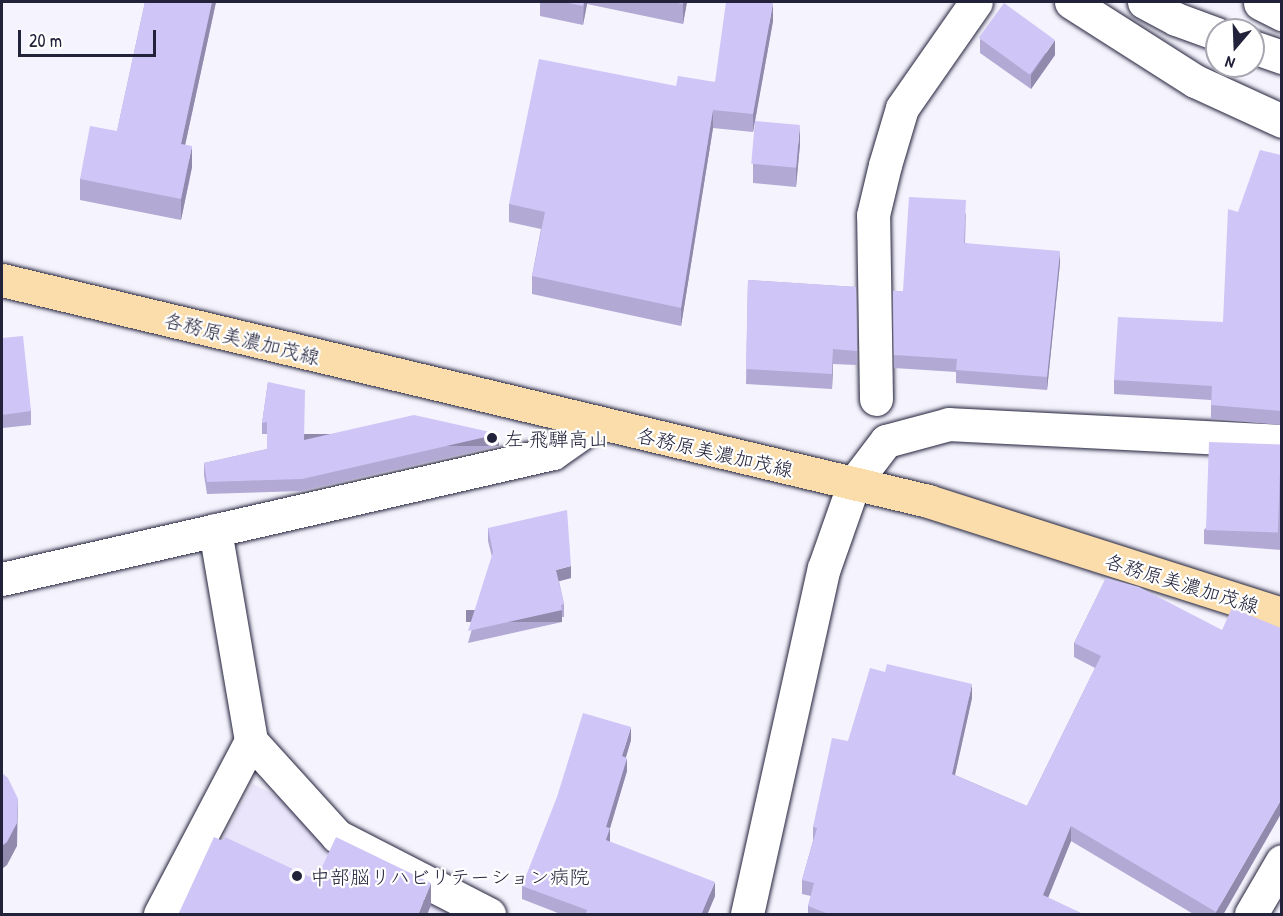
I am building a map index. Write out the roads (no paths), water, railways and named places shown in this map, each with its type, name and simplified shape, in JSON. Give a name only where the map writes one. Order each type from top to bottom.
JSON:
[{"type":"main road","name":"各務原美濃加茂線","points":[[2,280],[928,501],[1281,614]]},
{"type":"street","points":[[876,399],[873,215],[885,165],[902,108],[976,2]]},
{"type":"street","points":[[1071,2],[1195,81],[1281,121]]},
{"type":"street","points":[[1144,2],[1176,19],[1205,30]]},
{"type":"street","points":[[1265,51],[1281,57]]},
{"type":"street","points":[[2,579],[553,453],[596,423]]},
{"type":"street","points":[[747,915],[824,568],[854,483],[886,441],[949,424],[1281,441]]},
{"type":"street","points":[[214,530],[251,741],[336,836],[489,915]]},
{"type":"street","points":[[160,915],[251,741]]},
{"type":"street","points":[[1251,915],[1281,861]]},
{"type":"place","name":"左 飛騨高山","points":[[492,438]]},
{"type":"place","name":"中部脳リハビリテーション病院","points":[[297,876]]}]
